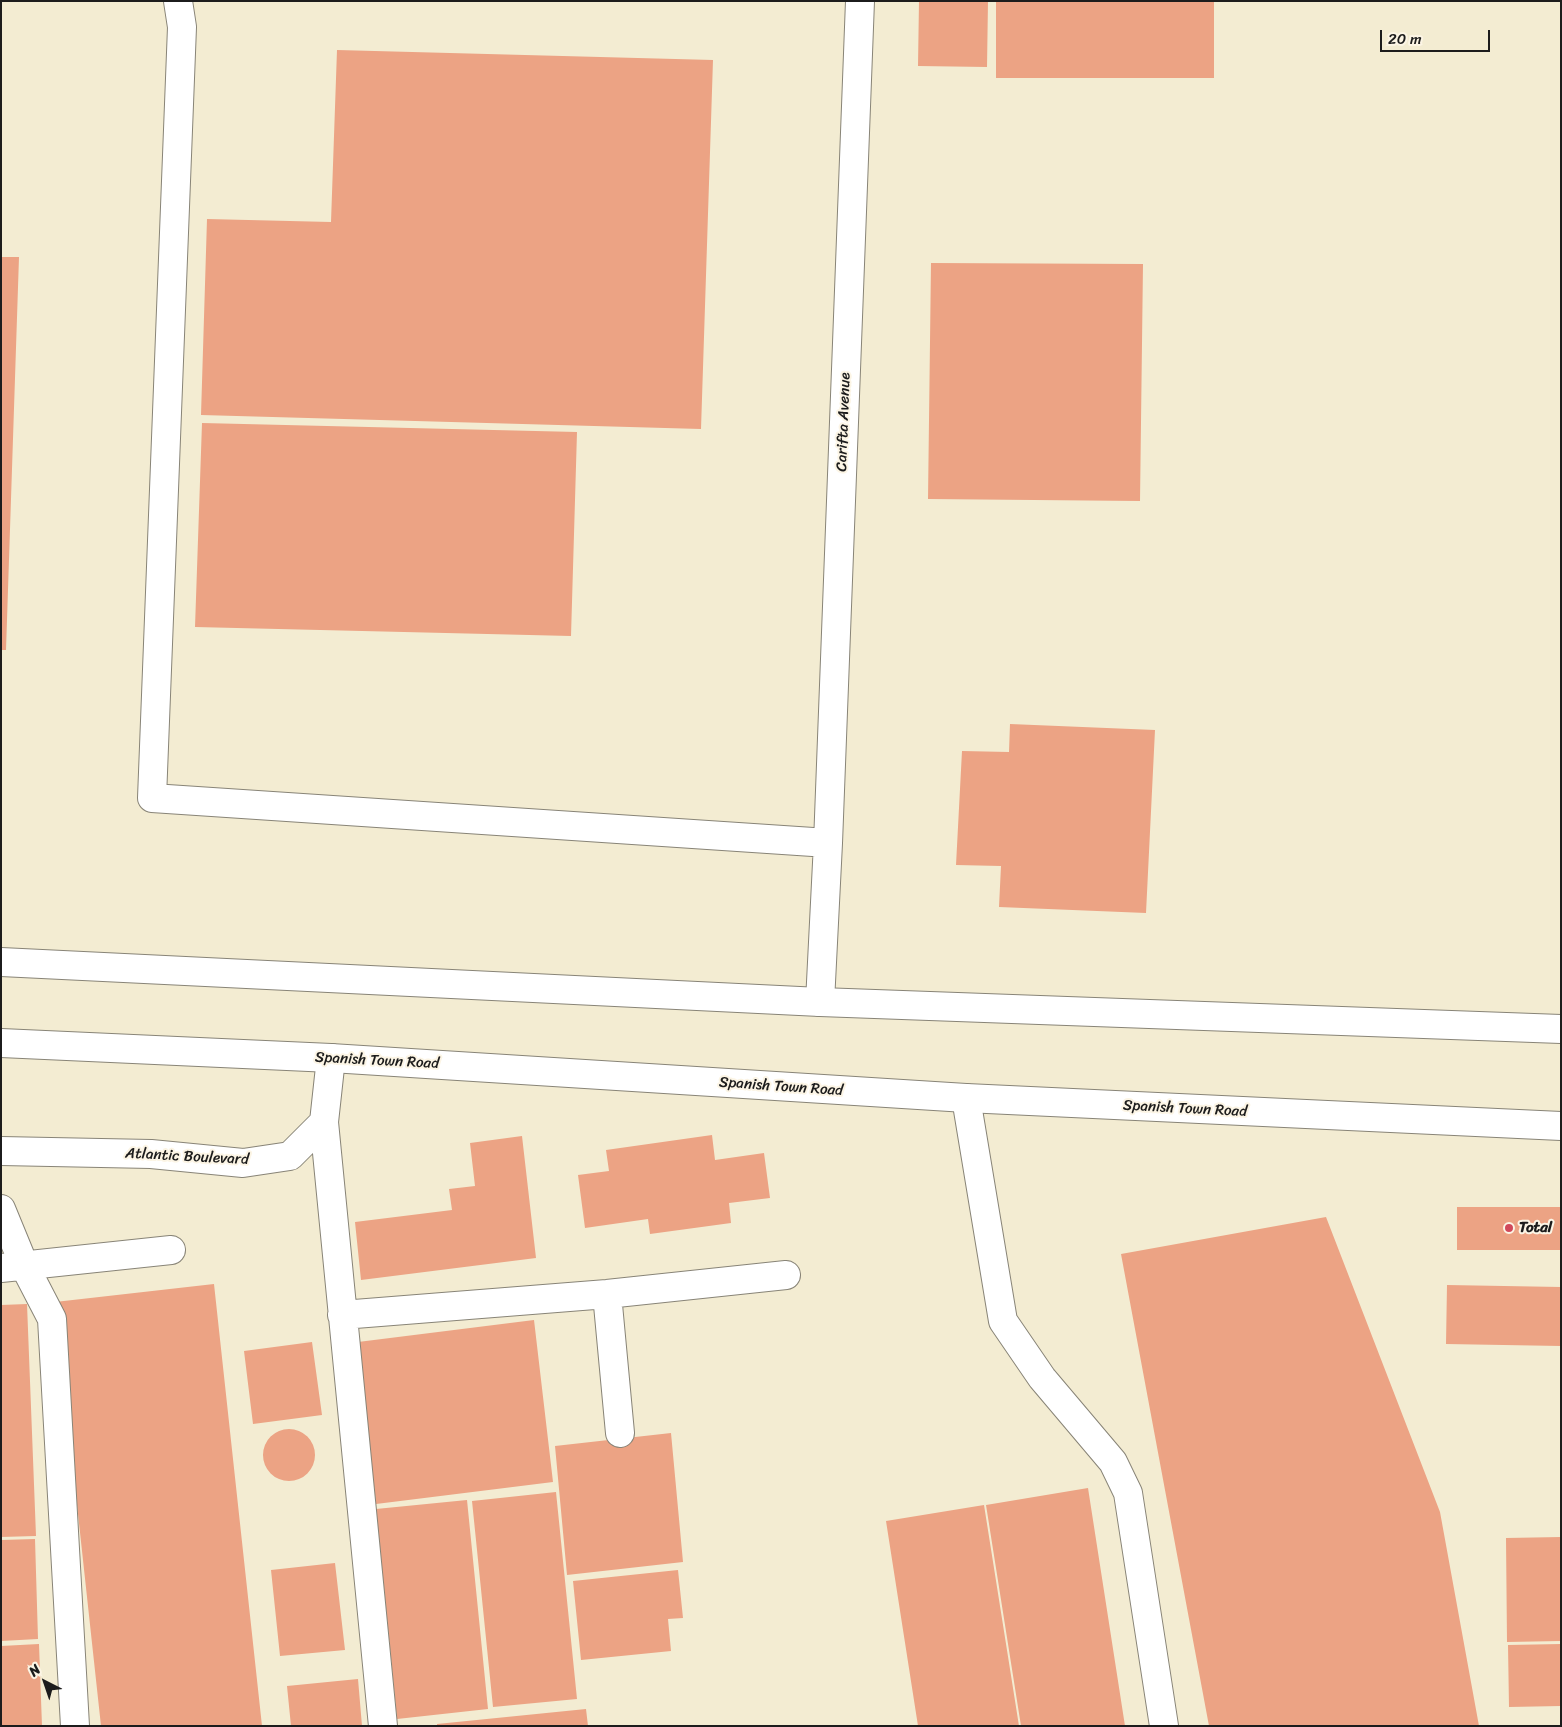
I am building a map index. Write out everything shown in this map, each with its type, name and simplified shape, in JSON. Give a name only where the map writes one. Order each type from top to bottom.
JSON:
[{"type":"main road","points":[[178,1],[182,27],[152,798],[828,843]]},
{"type":"main road","name":"Carifta Avenue","points":[[820,1002],[828,843],[860,1]]},
{"type":"main road","points":[[1,962],[820,1002],[1561,1030]]},
{"type":"main road","name":"Spanish Town Road","points":[[1,1043],[331,1058],[966,1098],[1561,1126]]},
{"type":"main road","points":[[331,1058],[324,1122],[383,1726]]},
{"type":"main road","points":[[966,1098],[1003,1321],[1042,1378],[1113,1462],[1128,1493],[1164,1726]]},
{"type":"main road","name":"Atlantic Boulevard","points":[[1,1151],[151,1154],[243,1163],[290,1156],[324,1122]]},
{"type":"main road","points":[[1,1209],[12,1266],[52,1319],[75,1726]]},
{"type":"main road","points":[[12,1266],[171,1250]]},
{"type":"main road","points":[[342,1315],[607,1294],[786,1275]]},
{"type":"main road","points":[[607,1294],[620,1433]]},
{"type":"building","points":[[919,1],[988,1],[987,67],[918,66]]},
{"type":"building","points":[[996,1],[1214,1],[1214,78],[996,78]]},
{"type":"building","points":[[337,50],[713,60],[701,429],[201,415],[207,219],[331,222]]},
{"type":"building","points":[[1,257],[19,257],[6,650],[1,650]]},
{"type":"building","points":[[931,263],[1143,264],[1140,501],[928,499]]},
{"type":"building","points":[[202,423],[577,432],[571,636],[195,627]]},
{"type":"building","points":[[1010,724],[1155,730],[1146,913],[999,907],[1001,866],[956,865],[962,751],[1009,752]]},
{"type":"building","points":[[712,1135],[715,1160],[764,1153],[770,1198],[729,1203],[731,1223],[650,1234],[648,1219],[585,1228],[578,1175],[609,1171],[606,1150]]},
{"type":"building","points":[[522,1136],[536,1258],[361,1280],[355,1222],[452,1210],[449,1189],[475,1186],[470,1143]]},
{"type":"building","name":"Total","points":[[1457,1207],[1561,1207],[1561,1250],[1457,1250]]},
{"type":"building","points":[[1326,1217],[1440,1512],[1479,1726],[1209,1726],[1121,1254]]},
{"type":"building","points":[[214,1284],[262,1726],[101,1726],[55,1302]]},
{"type":"building","points":[[1447,1285],[1561,1287],[1561,1346],[1446,1344]]},
{"type":"building","points":[[27,1304],[36,1536],[1,1537],[1,1305]]},
{"type":"building","points":[[534,1320],[553,1482],[376,1504],[358,1342]]},
{"type":"building","points":[[312,1342],[322,1415],[253,1424],[244,1351]]},
{"type":"building","points":[[284,1429],[294,1429],[303,1433],[311,1441],[315,1455],[311,1469],[303,1477],[294,1481],[284,1481],[275,1477],[267,1469],[263,1460],[263,1450],[267,1441],[275,1433]]},
{"type":"building","points":[[671,1433],[683,1562],[567,1575],[555,1446]]},
{"type":"building","points":[[1088,1488],[1125,1726],[1021,1726],[986,1505]]},
{"type":"building","points":[[556,1492],[577,1699],[493,1707],[472,1501]]},
{"type":"building","points":[[467,1500],[488,1709],[397,1719],[376,1509]]},
{"type":"building","points":[[984,1505],[1019,1726],[918,1726],[886,1521]]},
{"type":"building","points":[[1561,1537],[1561,1641],[1507,1642],[1506,1538]]},
{"type":"building","points":[[35,1539],[38,1639],[1,1641],[1,1540]]},
{"type":"building","points":[[335,1563],[345,1650],[280,1656],[271,1570]]},
{"type":"building","points":[[678,1570],[683,1618],[668,1619],[671,1651],[581,1660],[573,1581]]},
{"type":"building","points":[[39,1644],[42,1726],[1,1726],[1,1646]]},
{"type":"building","points":[[1561,1644],[1561,1706],[1509,1707],[1508,1645]]},
{"type":"building","points":[[358,1679],[362,1726],[291,1726],[287,1686]]},
{"type":"building","points":[[586,1709],[588,1726],[437,1726],[437,1724]]},
{"type":"place","name":"Total","points":[[1509,1228]]}]
